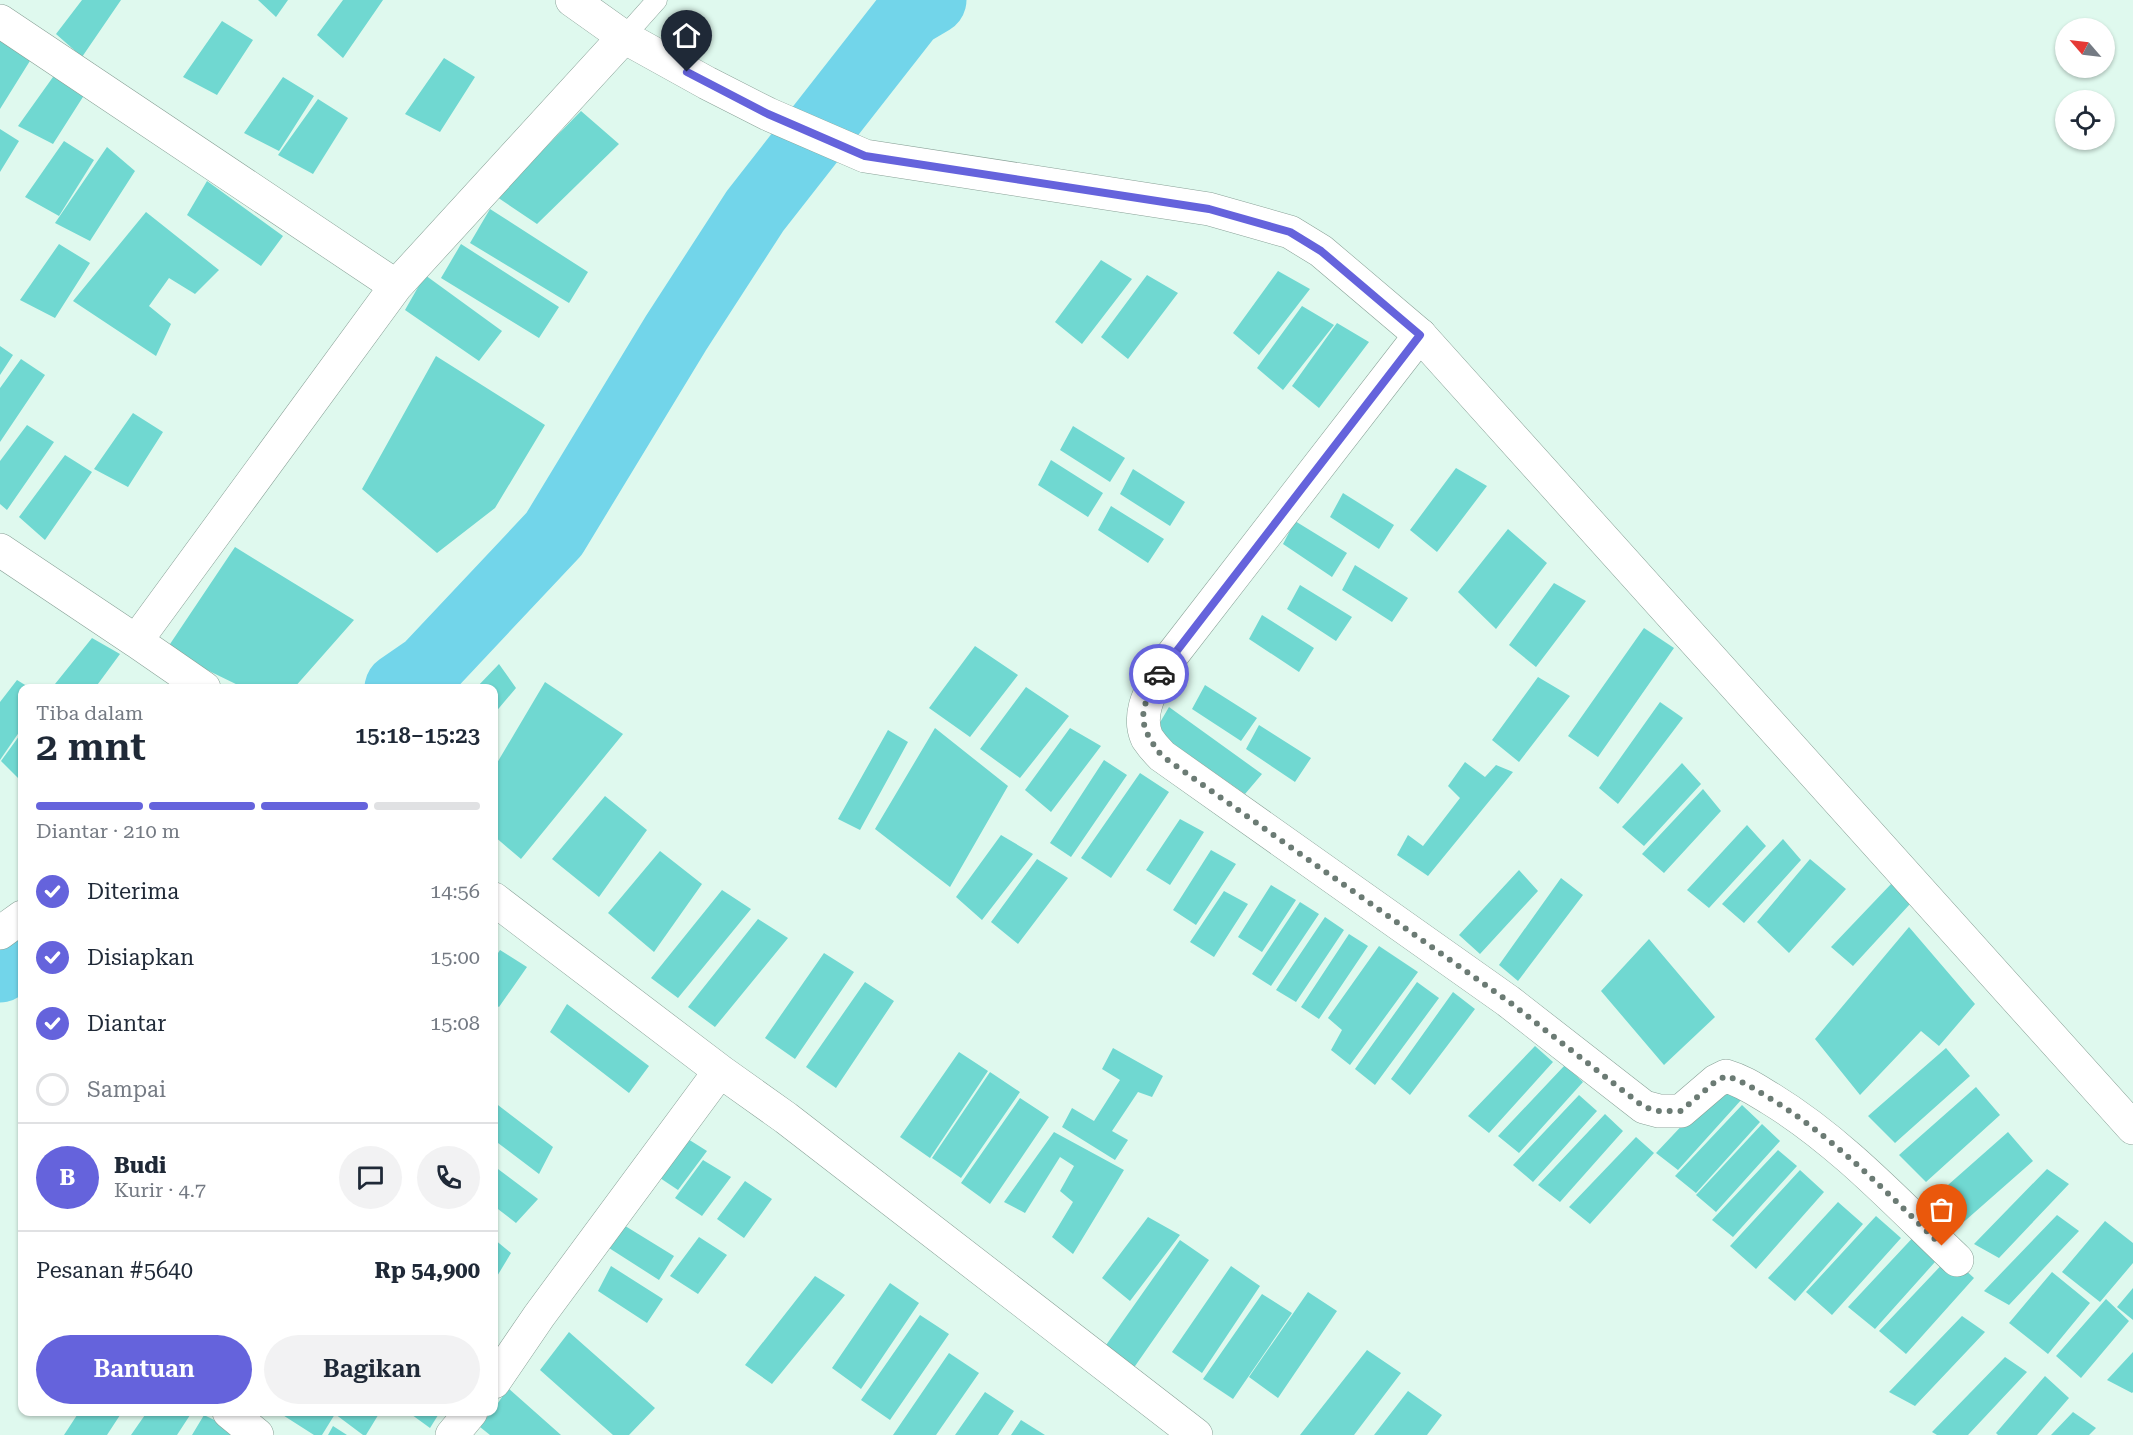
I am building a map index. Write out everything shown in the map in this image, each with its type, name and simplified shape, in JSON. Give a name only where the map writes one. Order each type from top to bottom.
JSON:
[{"type":"street","points":[[572,0],[624,37],[707,83],[797,127],[865,156],[1209,209],[1280,228],[1321,251],[1420,335],[2133,1128]]},
{"type":"street","points":[[0,21],[396,286]]},
{"type":"street","points":[[136,641],[396,286],[624,37]]},
{"type":"street","points":[[1420,335],[1163,667],[1148,696],[1142,719],[1148,738],[1162,756],[1508,1001],[1644,1107],[1659,1111],[1681,1111],[1716,1081],[1726,1076],[1739,1080],[1797,1115],[1850,1158],[1957,1260]]},
{"type":"street","points":[[0,550],[198,684]]},
{"type":"street","points":[[498,902],[720,1071],[786,1118],[1196,1435]]},
{"type":"street","points":[[0,933],[18,920]]},
{"type":"street","points":[[498,1376],[546,1306],[720,1071]]},
{"type":"street","points":[[234,1416],[257,1435]]},
{"type":"street","points":[[452,1435],[468,1416]]},
{"type":"lane","points":[[624,37],[657,0]]},
{"type":"building","points":[[82,0],[121,0],[82,57],[56,34]]},
{"type":"building","points":[[258,0],[288,0],[276,17]]},
{"type":"building","points":[[343,0],[383,0],[343,58],[317,35]]},
{"type":"building","points":[[222,21],[253,40],[217,95],[183,77]]},
{"type":"building","points":[[3,37],[33,56],[0,109],[0,41]]},
{"type":"building","points":[[444,58],[475,77],[440,132],[405,114]]},
{"type":"building","points":[[58,70],[88,89],[53,144],[18,126]]},
{"type":"building","points":[[283,77],[314,96],[279,151],[244,133]]},
{"type":"building","points":[[318,99],[348,118],[313,174],[278,155]]},
{"type":"building","points":[[581,111],[619,144],[537,224],[497,197]]},
{"type":"building","points":[[0,129],[19,141],[0,172]]},
{"type":"building","points":[[64,141],[94,160],[59,216],[25,197]]},
{"type":"building","points":[[107,147],[135,171],[90,241],[55,223]]},
{"type":"building","points":[[207,181],[283,236],[261,266],[187,215]]},
{"type":"building","points":[[490,209],[588,272],[569,303],[470,243]]},
{"type":"building","points":[[146,212],[219,270],[195,294],[169,278],[149,306],[171,324],[156,356],[73,301]]},
{"type":"building","points":[[59,244],[90,263],[55,318],[20,300]]},
{"type":"building","points":[[461,244],[559,307],[539,338],[441,278]]},
{"type":"building","points":[[1101,260],[1132,279],[1082,344],[1055,322]]},
{"type":"building","points":[[1278,271],[1310,289],[1259,355],[1233,333]]},
{"type":"building","points":[[425,275],[502,331],[479,361],[405,310]]},
{"type":"building","points":[[1147,275],[1178,293],[1128,359],[1101,337]]},
{"type":"building","points":[[1302,306],[1334,325],[1283,390],[1257,368]]},
{"type":"building","points":[[1337,323],[1369,342],[1319,408],[1292,386]]},
{"type":"building","points":[[0,346],[13,355],[0,375]]},
{"type":"building","points":[[436,356],[545,425],[495,508],[437,553],[362,489]]},
{"type":"building","points":[[21,359],[45,375],[0,442],[0,388]]},
{"type":"building","points":[[133,413],[163,432],[128,487],[94,469]]},
{"type":"building","points":[[27,425],[54,442],[7,510],[0,504],[0,461]]},
{"type":"building","points":[[1073,426],[1125,458],[1110,482],[1060,450]]},
{"type":"building","points":[[65,455],[92,472],[45,540],[19,517]]},
{"type":"building","points":[[1051,460],[1103,493],[1088,517],[1038,485]]},
{"type":"building","points":[[1456,468],[1487,486],[1437,552],[1410,530]]},
{"type":"building","points":[[1133,469],[1185,502],[1170,526],[1120,494]]},
{"type":"building","points":[[1343,493],[1394,525],[1379,549],[1330,517]]},
{"type":"building","points":[[1111,506],[1164,539],[1148,563],[1098,530]]},
{"type":"building","points":[[1295,521],[1347,553],[1332,577],[1283,544]]},
{"type":"building","points":[[1508,529],[1547,563],[1496,629],[1458,592]]},
{"type":"building","points":[[235,547],[354,620],[298,684],[236,684],[166,650]]},
{"type":"building","points":[[1355,565],[1408,598],[1392,622],[1342,590]]},
{"type":"building","points":[[1554,583],[1586,601],[1536,667],[1509,645]]},
{"type":"building","points":[[1300,585],[1352,617],[1336,641],[1287,609]]},
{"type":"building","points":[[1262,615],[1314,648],[1299,672],[1249,639]]},
{"type":"building","points":[[1644,628],[1674,648],[1598,757],[1568,736]]},
{"type":"building","points":[[92,638],[120,654],[98,684],[55,684]]},
{"type":"building","points":[[975,646],[1018,675],[970,737],[929,708]]},
{"type":"building","points":[[499,664],[516,688],[498,709],[498,684],[480,684]]},
{"type":"building","points":[[1538,677],[1570,696],[1519,762],[1492,740]]},
{"type":"building","points":[[17,680],[24,684],[18,684],[18,734],[0,760],[0,702]]},
{"type":"building","points":[[545,682],[623,734],[521,859],[498,839],[498,761]]},
{"type":"building","points":[[1205,685],[1257,718],[1241,741],[1192,709]]},
{"type":"building","points":[[1026,687],[1069,716],[1020,778],[980,749]]},
{"type":"building","points":[[1660,702],[1683,718],[1618,804],[1599,788]]},
{"type":"building","points":[[1169,707],[1262,774],[1245,794],[1155,731]]},
{"type":"building","points":[[1259,725],[1311,758],[1295,782],[1246,749]]},
{"type":"building","points":[[935,728],[1008,786],[950,887],[875,829]]},
{"type":"building","points":[[1070,728],[1101,746],[1051,812],[1025,790]]},
{"type":"building","points":[[888,730],[908,742],[860,830],[838,819]]},
{"type":"building","points":[[18,738],[18,778],[1,761]]},
{"type":"building","points":[[1104,760],[1127,775],[1071,857],[1050,843]]},
{"type":"building","points":[[1465,762],[1485,777],[1496,765],[1513,772],[1428,876],[1397,855],[1408,835],[1423,846],[1460,798],[1448,786]]},
{"type":"building","points":[[1682,763],[1701,784],[1644,846],[1622,827]]},
{"type":"building","points":[[1140,773],[1169,792],[1111,878],[1081,858]]},
{"type":"building","points":[[1703,789],[1721,811],[1664,873],[1642,854]]},
{"type":"building","points":[[605,796],[647,830],[599,897],[552,859]]},
{"type":"building","points":[[1180,819],[1204,832],[1170,885],[1146,870]]},
{"type":"building","points":[[1747,825],[1766,846],[1709,908],[1687,890]]},
{"type":"building","points":[[1001,835],[1033,854],[982,920],[956,897]]},
{"type":"building","points":[[1783,839],[1801,860],[1744,923],[1722,904]]},
{"type":"building","points":[[1211,850],[1236,864],[1196,925],[1173,910]]},
{"type":"building","points":[[660,851],[702,884],[654,952],[608,913]]},
{"type":"building","points":[[1037,859],[1068,878],[1018,944],[991,922]]},
{"type":"building","points":[[1810,859],[1846,889],[1789,953],[1757,922]]},
{"type":"building","points":[[1519,870],[1538,891],[1480,954],[1459,935]]},
{"type":"building","points":[[1561,878],[1583,895],[1518,981],[1499,965]]},
{"type":"building","points":[[1892,883],[1910,904],[1853,966],[1831,947]]},
{"type":"building","points":[[1271,885],[1296,900],[1262,952],[1238,937]]},
{"type":"building","points":[[722,890],[751,909],[678,998],[651,978]]},
{"type":"building","points":[[1224,891],[1248,904],[1214,957],[1190,942]]},
{"type":"building","points":[[1300,902],[1319,914],[1271,986],[1252,974]]},
{"type":"building","points":[[1325,917],[1344,930],[1296,1002],[1276,990]]},
{"type":"building","points":[[758,919],[788,938],[715,1027],[688,1007]]},
{"type":"building","points":[[1909,927],[1975,1004],[1939,1046],[1921,1031],[1860,1095],[1815,1039]]},
{"type":"building","points":[[1349,934],[1368,946],[1319,1019],[1301,1007]]},
{"type":"building","points":[[1649,939],[1715,1017],[1664,1065],[1601,991]]},
{"type":"building","points":[[1379,946],[1418,972],[1350,1065],[1331,1050],[1342,1030],[1328,1018]]},
{"type":"building","points":[[500,950],[527,967],[499,1007],[498,1006],[498,953]]},
{"type":"building","points":[[824,953],[854,972],[795,1059],[765,1038]]},
{"type":"building","points":[[865,982],[894,1001],[836,1088],[806,1067]]},
{"type":"building","points":[[1417,982],[1439,998],[1375,1085],[1355,1069]]},
{"type":"building","points":[[1453,992],[1475,1009],[1410,1095],[1391,1079]]},
{"type":"building","points":[[567,1004],[649,1066],[629,1093],[550,1032]]},
{"type":"building","points":[[1535,1046],[1553,1062],[1489,1133],[1468,1116]]},
{"type":"building","points":[[1113,1048],[1163,1076],[1152,1097],[1138,1092],[1112,1131],[1128,1140],[1115,1160],[1062,1127],[1072,1108],[1094,1121],[1120,1080],[1102,1069]]},
{"type":"building","points":[[1946,1048],[1970,1076],[1895,1143],[1868,1116]]},
{"type":"building","points":[[959,1052],[988,1071],[930,1158],[900,1137]]},
{"type":"building","points":[[1565,1065],[1583,1082],[1519,1153],[1498,1136]]},
{"type":"building","points":[[990,1072],[1020,1092],[961,1178],[932,1158]]},
{"type":"building","points":[[1723,1082],[1742,1099],[1678,1170],[1656,1153]]},
{"type":"building","points":[[1976,1087],[2000,1115],[1926,1182],[1899,1155]]},
{"type":"building","points":[[1579,1095],[1597,1111],[1533,1182],[1513,1165]]},
{"type":"building","points":[[1020,1098],[1049,1117],[990,1204],[961,1183]]},
{"type":"building","points":[[498,1105],[553,1147],[539,1174],[498,1143]]},
{"type":"building","points":[[1742,1105],[1760,1122],[1696,1193],[1675,1176]]},
{"type":"building","points":[[1605,1114],[1623,1131],[1560,1202],[1538,1185]]},
{"type":"building","points":[[1762,1124],[1780,1141],[1716,1212],[1696,1195]]},
{"type":"building","points":[[1054,1132],[1124,1170],[1073,1254],[1052,1237],[1073,1202],[1060,1191],[1074,1166],[1060,1157],[1025,1213],[1004,1202]]},
{"type":"building","points":[[2008,1132],[2033,1161],[1958,1227],[1931,1200]]},
{"type":"building","points":[[680,1134],[707,1151],[678,1190],[651,1172]]},
{"type":"building","points":[[1636,1137],[1654,1153],[1590,1224],[1569,1207]]},
{"type":"building","points":[[1778,1150],[1797,1166],[1733,1237],[1712,1220]]},
{"type":"building","points":[[703,1160],[731,1177],[702,1216],[675,1198]]},
{"type":"building","points":[[498,1169],[538,1199],[516,1223],[498,1209]]},
{"type":"building","points":[[2047,1169],[2069,1184],[1999,1258],[1974,1244]]},
{"type":"building","points":[[1800,1170],[1824,1192],[1756,1269],[1730,1246]]},
{"type":"building","points":[[745,1181],[772,1199],[744,1238],[717,1219]]},
{"type":"building","points":[[1838,1202],[1863,1224],[1795,1301],[1768,1278]]},
{"type":"building","points":[[2057,1215],[2079,1231],[2009,1305],[1984,1291]]},
{"type":"building","points":[[1876,1216],[1901,1238],[1832,1315],[1806,1292]]},
{"type":"building","points":[[1148,1217],[1180,1235],[1130,1301],[1102,1278]]},
{"type":"building","points":[[2105,1221],[2133,1243],[2133,1263],[2100,1302],[2062,1272]]},
{"type":"building","points":[[622,1224],[674,1256],[659,1280],[609,1248]]},
{"type":"building","points":[[1919,1231],[1943,1253],[1875,1329],[1848,1307]]},
{"type":"building","points":[[699,1237],[727,1255],[698,1294],[670,1276]]},
{"type":"building","points":[[1180,1240],[1209,1260],[1133,1369],[1104,1348]]},
{"type":"building","points":[[498,1242],[511,1253],[498,1275]]},
{"type":"building","points":[[1950,1256],[1974,1278],[1906,1354],[1879,1331]]},
{"type":"building","points":[[611,1266],[663,1299],[647,1323],[598,1291]]},
{"type":"building","points":[[1231,1266],[1260,1286],[1202,1373],[1172,1352]]},
{"type":"building","points":[[2052,1272],[2090,1303],[2048,1354],[2009,1323]]},
{"type":"building","points":[[815,1276],[845,1295],[772,1384],[745,1365]]},
{"type":"building","points":[[890,1283],[919,1303],[861,1389],[832,1368]]},
{"type":"building","points":[[2133,1288],[2133,1320],[2117,1307]]},
{"type":"building","points":[[1308,1292],[1337,1311],[1278,1398],[1249,1377]]},
{"type":"building","points":[[1262,1294],[1292,1313],[1233,1399],[1203,1379]]},
{"type":"building","points":[[2106,1299],[2129,1321],[2081,1378],[2056,1356]]},
{"type":"building","points":[[920,1315],[949,1334],[890,1420],[861,1400]]},
{"type":"building","points":[[1962,1316],[1985,1332],[1915,1406],[1889,1392]]},
{"type":"building","points":[[569,1332],[655,1408],[629,1435],[613,1435],[540,1370]]},
{"type":"building","points":[[1367,1350],[1401,1373],[1354,1435],[1300,1435]]},
{"type":"building","points":[[2133,1352],[2133,1392],[2132,1393],[2107,1380]]},
{"type":"building","points":[[949,1353],[979,1373],[936,1435],[893,1435]]},
{"type":"building","points":[[2005,1357],[2027,1372],[1968,1435],[1937,1435],[1932,1432]]},
{"type":"building","points":[[2045,1376],[2069,1398],[2037,1435],[1998,1435],[1996,1433]]},
{"type":"building","points":[[508,1388],[561,1435],[490,1435],[480,1427],[488,1416],[498,1416],[498,1403]]},
{"type":"building","points":[[1408,1391],[1442,1415],[1427,1435],[1374,1435]]},
{"type":"building","points":[[985,1392],[1014,1411],[998,1435],[955,1435]]},
{"type":"building","points":[[2073,1412],[2096,1428],[2089,1435],[2051,1435]]},
{"type":"building","points":[[76,1416],[119,1416],[107,1435],[64,1435]]},
{"type":"building","points":[[144,1416],[189,1416],[177,1435],[131,1435]]},
{"type":"building","points":[[203,1416],[239,1432],[237,1435],[192,1435]]},
{"type":"building","points":[[284,1416],[334,1416],[322,1435],[314,1435]]},
{"type":"building","points":[[338,1416],[378,1416],[366,1435]]},
{"type":"building","points":[[414,1416],[438,1416],[430,1428]]},
{"type":"building","points":[[1021,1420],[1045,1435],[1011,1435]]},
{"type":"building","points":[[333,1426],[347,1435],[328,1435]]},
{"type":"waterway","points":[[405,684],[428,668],[554,534],[676,333],[755,211],[910,13],[932,0]]},
{"type":"waterway","points":[[0,968],[18,956]]},
{"type":"way so far","points":[[1159,674],[1148,696],[1142,719],[1148,738],[1162,756],[1508,1001],[1644,1107],[1659,1111],[1681,1111],[1716,1081],[1726,1076],[1739,1080],[1797,1115],[1850,1158],[1942,1246]]},
{"type":"route","points":[[687,72],[768,114],[865,156],[1209,209],[1290,232],[1321,251],[1420,335],[1159,674]]}]
